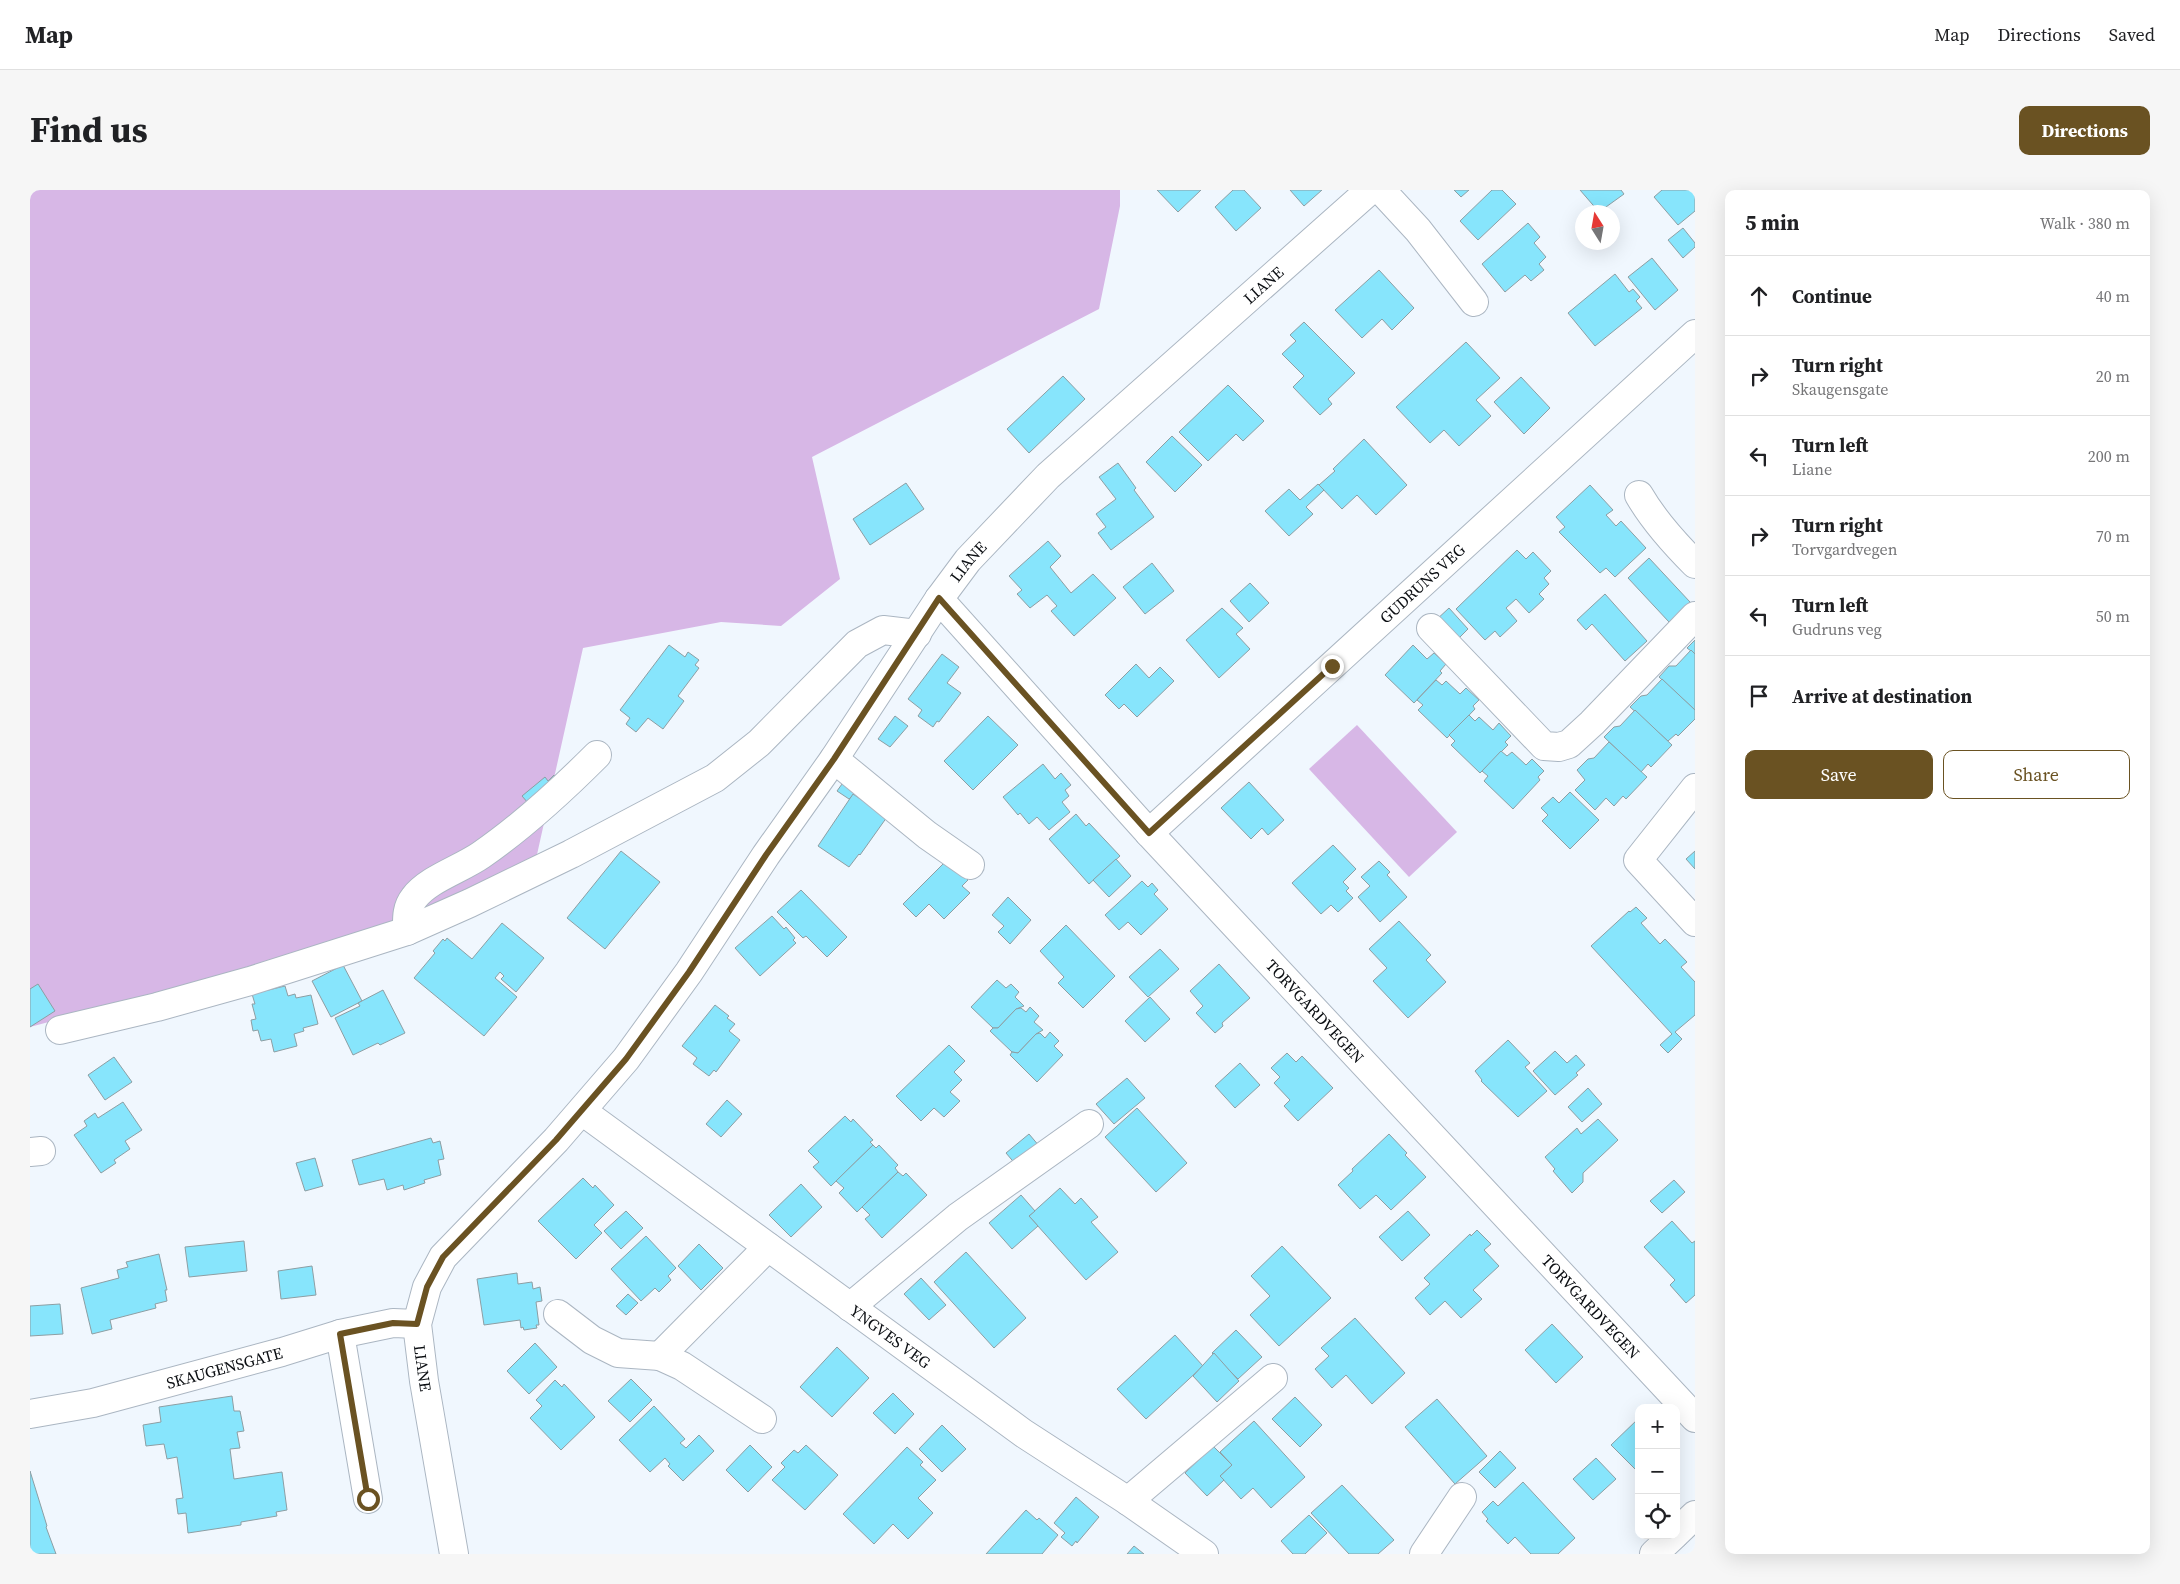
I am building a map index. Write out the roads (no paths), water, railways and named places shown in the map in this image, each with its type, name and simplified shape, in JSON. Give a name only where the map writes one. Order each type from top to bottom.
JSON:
[{"type":"street","name":"LIANE","points":[[454,1554],[424,1381],[417,1324],[427,1287],[443,1257],[582,1111],[626,1059],[689,972],[766,855],[834,759],[939,598],[968,560],[1048,476],[1370,190]]},
{"type":"street","points":[[1381,190],[1418,230],[1474,302]]},
{"type":"street","name":"GUDRUNS VEG","points":[[1149,833],[1695,334]]},
{"type":"street","points":[[1639,495],[1648,510],[1675,544],[1695,564]]},
{"type":"street","name":"TORVGARDVEGEN","points":[[939,598],[1149,833],[1695,1418]]},
{"type":"street","points":[[1431,628],[1544,746],[1559,747],[1569,744],[1592,723],[1695,616]]},
{"type":"street","points":[[60,1030],[157,1007],[250,981],[407,931],[470,903],[571,854],[715,778],[758,743],[857,644],[883,630],[917,634]]},
{"type":"street","points":[[407,931],[407,910],[414,898],[426,886],[479,856],[506,838],[560,793],[597,755]]},
{"type":"street","points":[[834,759],[927,835],[970,865]]},
{"type":"street","points":[[1695,788],[1638,860],[1695,922]]},
{"type":"street","name":"YNGVES VEG","points":[[582,1111],[1023,1433],[1128,1501],[1204,1554]]},
{"type":"street","points":[[850,1307],[958,1218],[1089,1124]]},
{"type":"street","points":[[660,1356],[768,1247]]},
{"type":"street","points":[[558,1314],[592,1340],[618,1353],[660,1356],[682,1366],[762,1419]]},
{"type":"street","name":"SKAUGENSGATE","points":[[30,1414],[102,1401],[282,1352],[340,1334],[393,1323],[417,1324]]},
{"type":"street","points":[[340,1334],[368,1499]]},
{"type":"street","points":[[1128,1501],[1273,1378]]},
{"type":"street","points":[[1424,1554],[1462,1497]]},
{"type":"street","points":[[1680,1529],[1695,1515]]},
{"type":"street","points":[[1654,1554],[1670,1539]]}]
